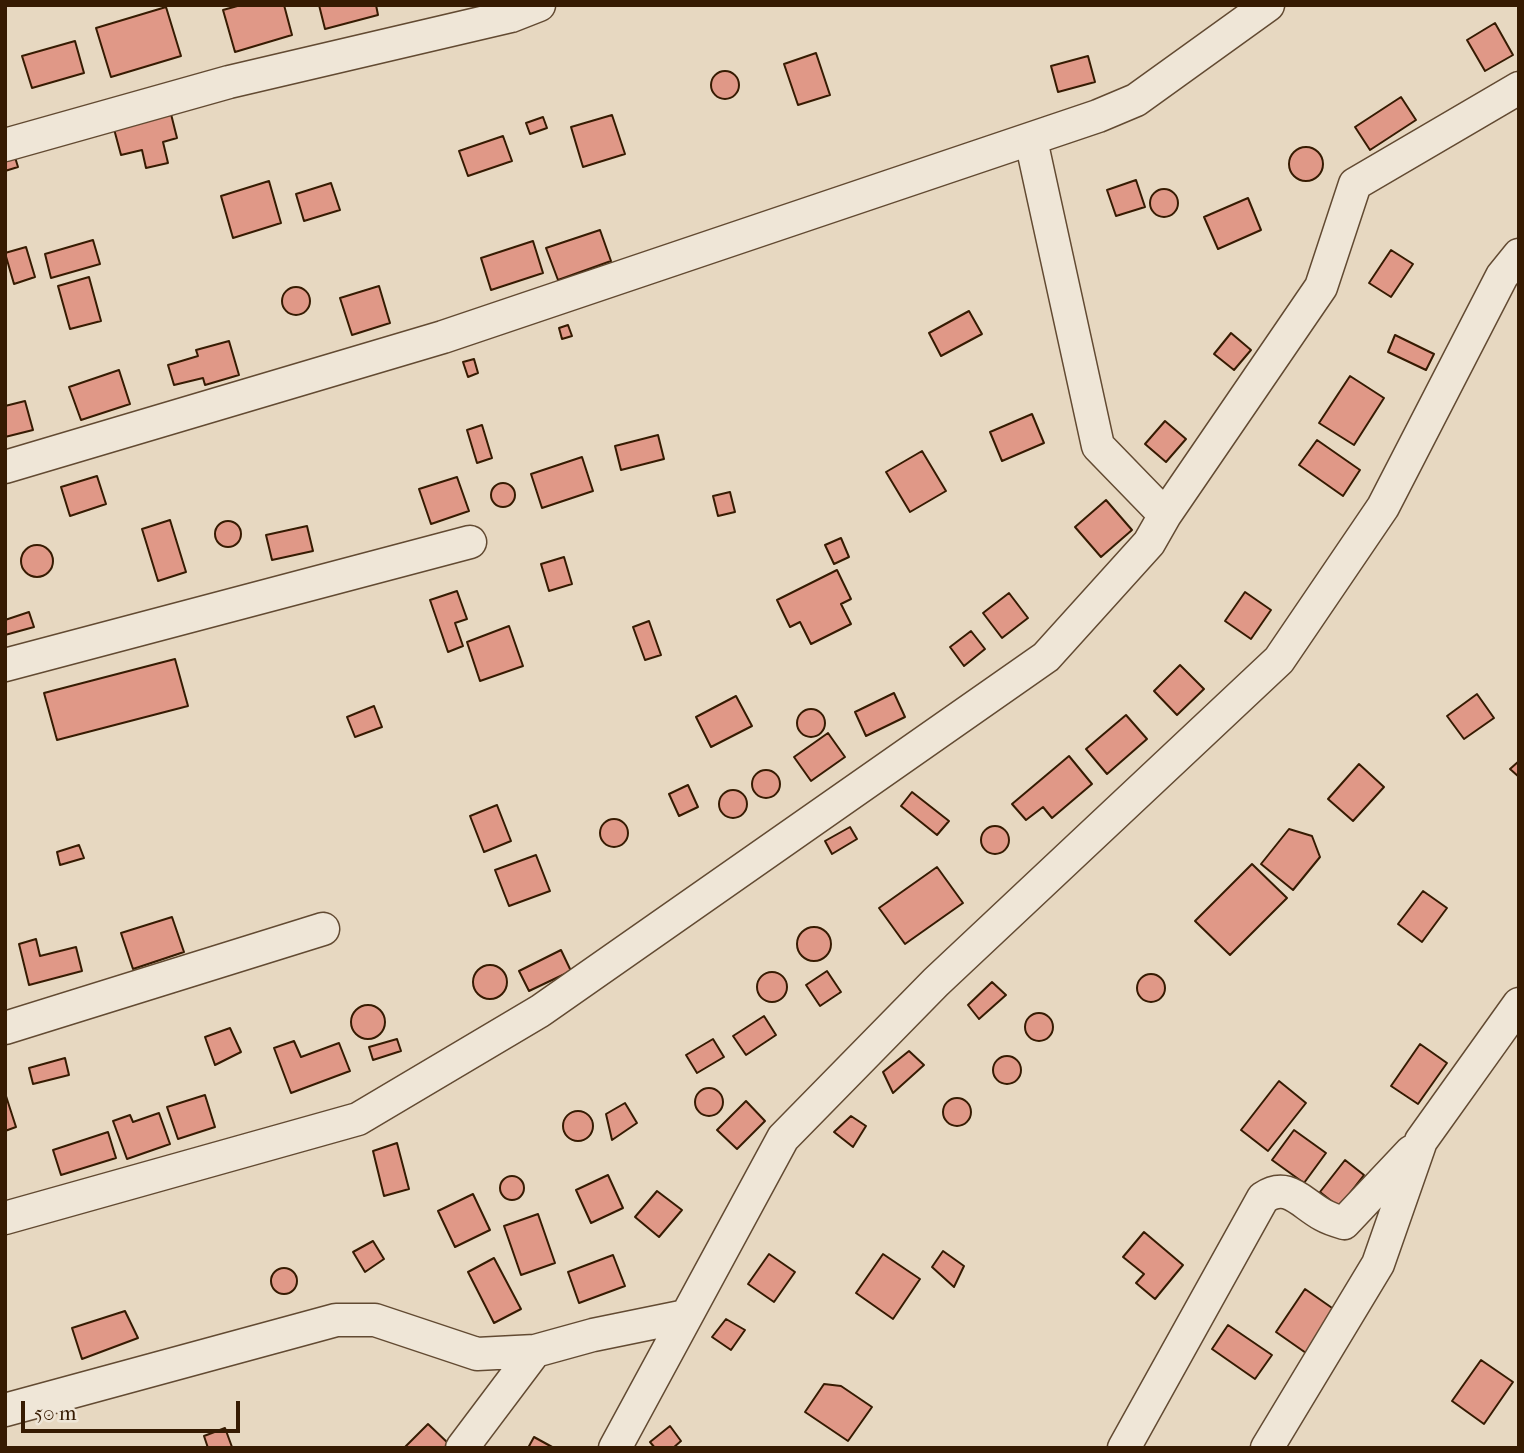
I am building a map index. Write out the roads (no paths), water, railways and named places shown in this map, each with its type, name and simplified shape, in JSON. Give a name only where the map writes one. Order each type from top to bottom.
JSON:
[{"type":"street","points":[[5,145],[229,82],[511,16],[539,5]]},
{"type":"street","points":[[5,467],[443,337],[1031,140],[1136,100],[1268,5]]},
{"type":"street","points":[[5,1217],[358,1119],[540,1011],[1046,657],[1149,543],[1165,515],[1321,287],[1355,184],[1519,88]]},
{"type":"street","points":[[1031,140],[1097,446],[1165,515]]},
{"type":"street","points":[[615,1448],[783,1138],[936,982],[1279,660],[1383,507],[1502,276],[1519,255]]},
{"type":"street","points":[[5,665],[470,542]]},
{"type":"street","points":[[5,1028],[323,929]]},
{"type":"street","points":[[1124,1448],[1263,1198],[1274,1191],[1287,1192],[1326,1217],[1345,1223],[1421,1141],[1519,1004]]},
{"type":"street","points":[[1267,1448],[1378,1265],[1421,1141]]},
{"type":"street","points":[[5,1410],[336,1320],[375,1320],[477,1354],[535,1352],[593,1335],[686,1316]]},
{"type":"street","points":[[462,1448],[535,1352]]}]
